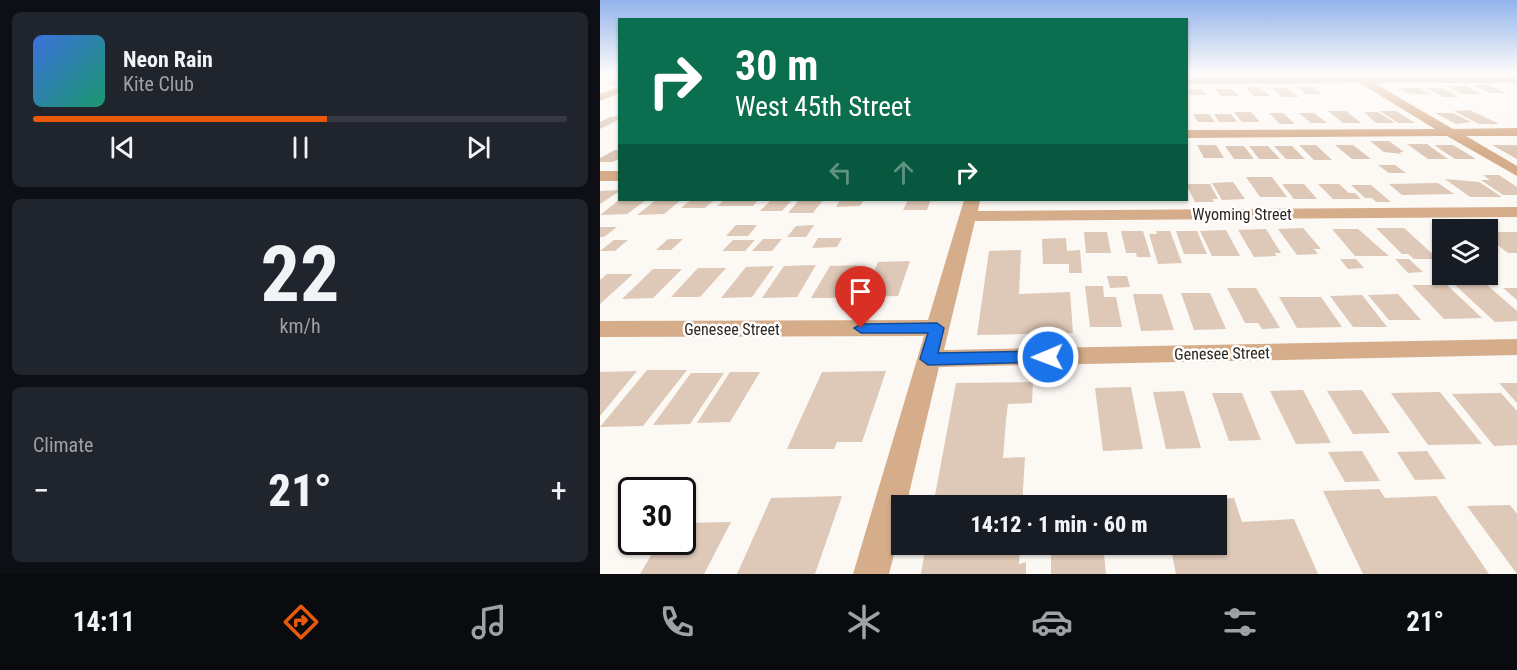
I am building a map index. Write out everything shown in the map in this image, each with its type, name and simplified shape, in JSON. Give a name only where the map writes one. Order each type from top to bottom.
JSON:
[{"type":"street","points":[[1394,100],[1517,172]]},
{"type":"street","points":[[1188,134],[1517,132]]},
{"type":"street","points":[[600,176],[618,176]]},
{"type":"street","points":[[871,574],[969,208]]},
{"type":"street","name":"Wyoming Street","points":[[969,208],[1517,212]]},
{"type":"street","name":"Genesee Street","points":[[600,329],[937,328]]},
{"type":"street","name":"Genesee Street","points":[[928,359],[1517,347]]},
{"type":"building","points":[[1470,110],[1499,124],[1479,124],[1454,111]]},
{"type":"building","points":[[1328,111],[1346,111],[1361,123],[1343,123]]},
{"type":"building","points":[[1380,111],[1396,111],[1415,123],[1398,123]]},
{"type":"building","points":[[1234,112],[1251,112],[1260,122],[1242,122]]},
{"type":"building","points":[[1364,112],[1378,112],[1395,123],[1376,123]]},
{"type":"building","points":[[1269,113],[1283,113],[1295,124],[1280,124]]},
{"type":"building","points":[[1299,113],[1314,113],[1327,123],[1311,123]]},
{"type":"building","points":[[1435,113],[1453,113],[1471,122],[1456,124]]},
{"type":"building","points":[[1193,114],[1209,114],[1215,122],[1198,122]]},
{"type":"building","points":[[1214,114],[1231,114],[1237,122],[1219,122]]},
{"type":"building","points":[[618,116],[618,120],[600,129],[600,122]]},
{"type":"building","points":[[1370,141],[1389,141],[1404,152],[1399,152],[1402,154],[1384,152]]},
{"type":"building","points":[[1407,144],[1427,144],[1448,159],[1428,159]]},
{"type":"building","points":[[1197,145],[1216,145],[1224,158],[1204,158]]},
{"type":"building","points":[[1299,145],[1316,145],[1332,160],[1314,160]]},
{"type":"building","points":[[1335,145],[1353,145],[1371,159],[1352,159]]},
{"type":"building","points":[[1434,145],[1453,145],[1476,159],[1455,159]]},
{"type":"building","points":[[1492,145],[1517,145],[1517,159]]},
{"type":"building","points":[[1225,146],[1244,146],[1254,159],[1234,159]]},
{"type":"building","points":[[1249,146],[1268,146],[1280,159],[1259,159]]},
{"type":"building","points":[[1274,146],[1292,146],[1305,159],[1286,159]]},
{"type":"building","points":[[618,150],[618,159],[613,162],[600,162],[600,158]]},
{"type":"building","points":[[1378,165],[1395,165],[1406,173],[1389,173]]},
{"type":"building","points":[[1483,175],[1499,175],[1517,187],[1517,195],[1503,195],[1481,180],[1490,180]]},
{"type":"building","points":[[1246,177],[1272,177],[1287,197],[1260,197]]},
{"type":"building","points":[[1445,179],[1479,182],[1502,197],[1470,197]]},
{"type":"building","points":[[1233,182],[1245,199],[1222,200],[1212,183]]},
{"type":"building","points":[[1438,183],[1454,194],[1402,195],[1389,184]]},
{"type":"building","points":[[1188,184],[1210,184],[1218,199],[1212,199],[1214,202],[1195,202]]},
{"type":"building","points":[[1282,184],[1304,184],[1317,199],[1294,199]]},
{"type":"building","points":[[1318,184],[1339,184],[1349,193],[1355,193],[1361,199],[1333,199]]},
{"type":"building","points":[[1351,185],[1371,185],[1391,202],[1376,202],[1372,198],[1365,198]]},
{"type":"building","points":[[618,190],[618,192],[600,204],[600,191]]},
{"type":"building","points":[[618,201],[645,201],[627,214],[600,215]]},
{"type":"building","points":[[655,201],[680,201],[664,214],[637,215]]},
{"type":"building","points":[[690,201],[713,201],[705,208],[681,208]]},
{"type":"building","points":[[723,201],[757,201],[753,206],[717,206]]},
{"type":"building","points":[[770,201],[791,201],[782,211],[760,211]]},
{"type":"building","points":[[798,201],[822,201],[813,213],[788,213]]},
{"type":"building","points":[[839,201],[863,201],[860,206],[836,207]]},
{"type":"building","points":[[908,201],[931,201],[927,210],[903,210]]},
{"type":"building","points":[[736,225],[757,225],[748,236],[726,236]]},
{"type":"building","points":[[814,225],[806,237],[787,237],[796,226]]},
{"type":"building","points":[[600,227],[617,227],[604,237],[600,237]]},
{"type":"building","points":[[1303,228],[1321,249],[1314,249],[1318,254],[1297,255],[1278,229]]},
{"type":"building","points":[[1376,228],[1404,228],[1432,254],[1432,259],[1414,259],[1408,254],[1402,254]]},
{"type":"building","points":[[1266,229],[1281,253],[1274,253],[1277,256],[1254,257],[1238,230]]},
{"type":"building","points":[[1332,229],[1358,229],[1389,256],[1355,256]]},
{"type":"building","points":[[1226,230],[1240,256],[1212,256],[1200,231]]},
{"type":"building","points":[[1121,231],[1143,231],[1151,257],[1137,257],[1136,253],[1126,253]]},
{"type":"building","points":[[1156,231],[1170,231],[1182,263],[1158,264],[1149,234],[1157,234]]},
{"type":"building","points":[[1176,231],[1197,231],[1207,254],[1184,254]]},
{"type":"building","points":[[1084,232],[1107,232],[1111,253],[1086,253]]},
{"type":"building","points":[[1498,232],[1517,232],[1517,253],[1508,253],[1498,246]]},
{"type":"building","points":[[818,238],[842,238],[837,247],[812,248]]},
{"type":"building","points":[[1066,238],[1067,251],[1080,250],[1082,273],[1069,273],[1069,264],[1043,264],[1042,239]]},
{"type":"building","points":[[668,239],[683,239],[671,250],[656,250]]},
{"type":"building","points":[[763,239],[782,239],[772,251],[752,251]]},
{"type":"building","points":[[614,240],[628,240],[615,251],[600,251]]},
{"type":"building","points":[[733,240],[755,240],[745,251],[722,251]]},
{"type":"building","points":[[1021,250],[1019,294],[1070,292],[1073,333],[977,335],[989,251]]},
{"type":"building","points":[[1340,259],[1356,259],[1364,268],[1348,269]]},
{"type":"building","points":[[1395,259],[1409,259],[1423,272],[1408,273]]},
{"type":"building","points":[[910,261],[898,296],[863,297],[878,262]]},
{"type":"building","points":[[816,265],[797,297],[762,298],[784,266]]},
{"type":"building","points":[[857,265],[841,298],[811,298],[830,266]]},
{"type":"building","points":[[774,266],[752,297],[721,298],[746,267]]},
{"type":"building","points":[[698,268],[726,268],[700,297],[671,297]]},
{"type":"building","points":[[653,269],[682,269],[653,298],[622,299]]},
{"type":"building","points":[[607,274],[633,274],[600,304],[600,280]]},
{"type":"building","points":[[1107,276],[1127,276],[1130,287],[1110,288]]},
{"type":"building","points":[[1412,285],[1447,285],[1482,318],[1444,319]]},
{"type":"building","points":[[1455,285],[1487,285],[1517,311],[1517,321],[1495,322]]},
{"type":"building","points":[[1085,286],[1103,286],[1104,297],[1116,297],[1122,327],[1090,327]]},
{"type":"building","points":[[1227,288],[1256,288],[1280,328],[1262,329],[1258,323],[1245,323]]},
{"type":"building","points":[[1503,288],[1517,288],[1517,300]]},
{"type":"building","points":[[1181,293],[1210,293],[1226,329],[1194,330]]},
{"type":"building","points":[[1133,294],[1162,294],[1174,330],[1141,331]]},
{"type":"building","points":[[1398,294],[1421,320],[1389,320],[1368,295]]},
{"type":"building","points":[[1362,295],[1387,327],[1353,327],[1330,296]]},
{"type":"building","points":[[1279,297],[1321,297],[1342,327],[1297,328]]},
{"type":"building","points":[[647,370],[687,370],[643,426],[600,427]]},
{"type":"building","points":[[637,371],[600,416],[600,372]]},
{"type":"building","points":[[886,371],[862,442],[837,442],[834,449],[787,449],[822,372]]},
{"type":"building","points":[[730,372],[760,372],[730,422],[697,423]]},
{"type":"building","points":[[691,373],[724,373],[690,424],[653,425]]},
{"type":"building","points":[[1033,382],[1032,403],[1008,404],[1006,420],[1003,458],[1025,457],[1023,495],[935,495],[956,383]]},
{"type":"building","points":[[1499,383],[1517,383],[1517,403]]},
{"type":"building","points":[[1131,387],[1143,449],[1103,451],[1095,388]]},
{"type":"building","points":[[1303,390],[1331,443],[1296,444],[1270,391]]},
{"type":"building","points":[[1362,390],[1390,433],[1353,434],[1327,391]]},
{"type":"building","points":[[1184,391],[1201,448],[1166,449],[1153,392]]},
{"type":"building","points":[[1440,392],[1482,444],[1428,445],[1391,393]]},
{"type":"building","points":[[1212,393],[1242,393],[1261,440],[1229,441]]},
{"type":"building","points":[[1501,393],[1517,411],[1517,445],[1494,446],[1452,394]]},
{"type":"building","points":[[1362,451],[1380,481],[1345,482],[1328,452]]},
{"type":"building","points":[[1427,451],[1446,479],[1415,480],[1397,452]]},
{"type":"building","points":[[1379,489],[1385,498],[1436,496],[1489,574],[1363,574],[1323,491]]},
{"type":"building","points":[[842,496],[815,574],[737,574],[771,498]]},
{"type":"building","points":[[1227,498],[1234,498],[1242,522],[1294,519],[1318,574],[1176,574],[1172,555],[1227,555]]},
{"type":"building","points":[[1510,505],[1517,514],[1517,574],[1467,506]]},
{"type":"building","points":[[731,522],[704,574],[640,574],[651,555],[696,555],[696,523]]},
{"type":"building","points":[[924,555],[1019,555],[1019,564],[1026,562],[1026,574],[921,574]]},
{"type":"building","points":[[1051,555],[1104,555],[1106,574],[1051,574]]},
{"type":"route","points":[[861,328],[937,328],[928,359],[1048,357]]}]
